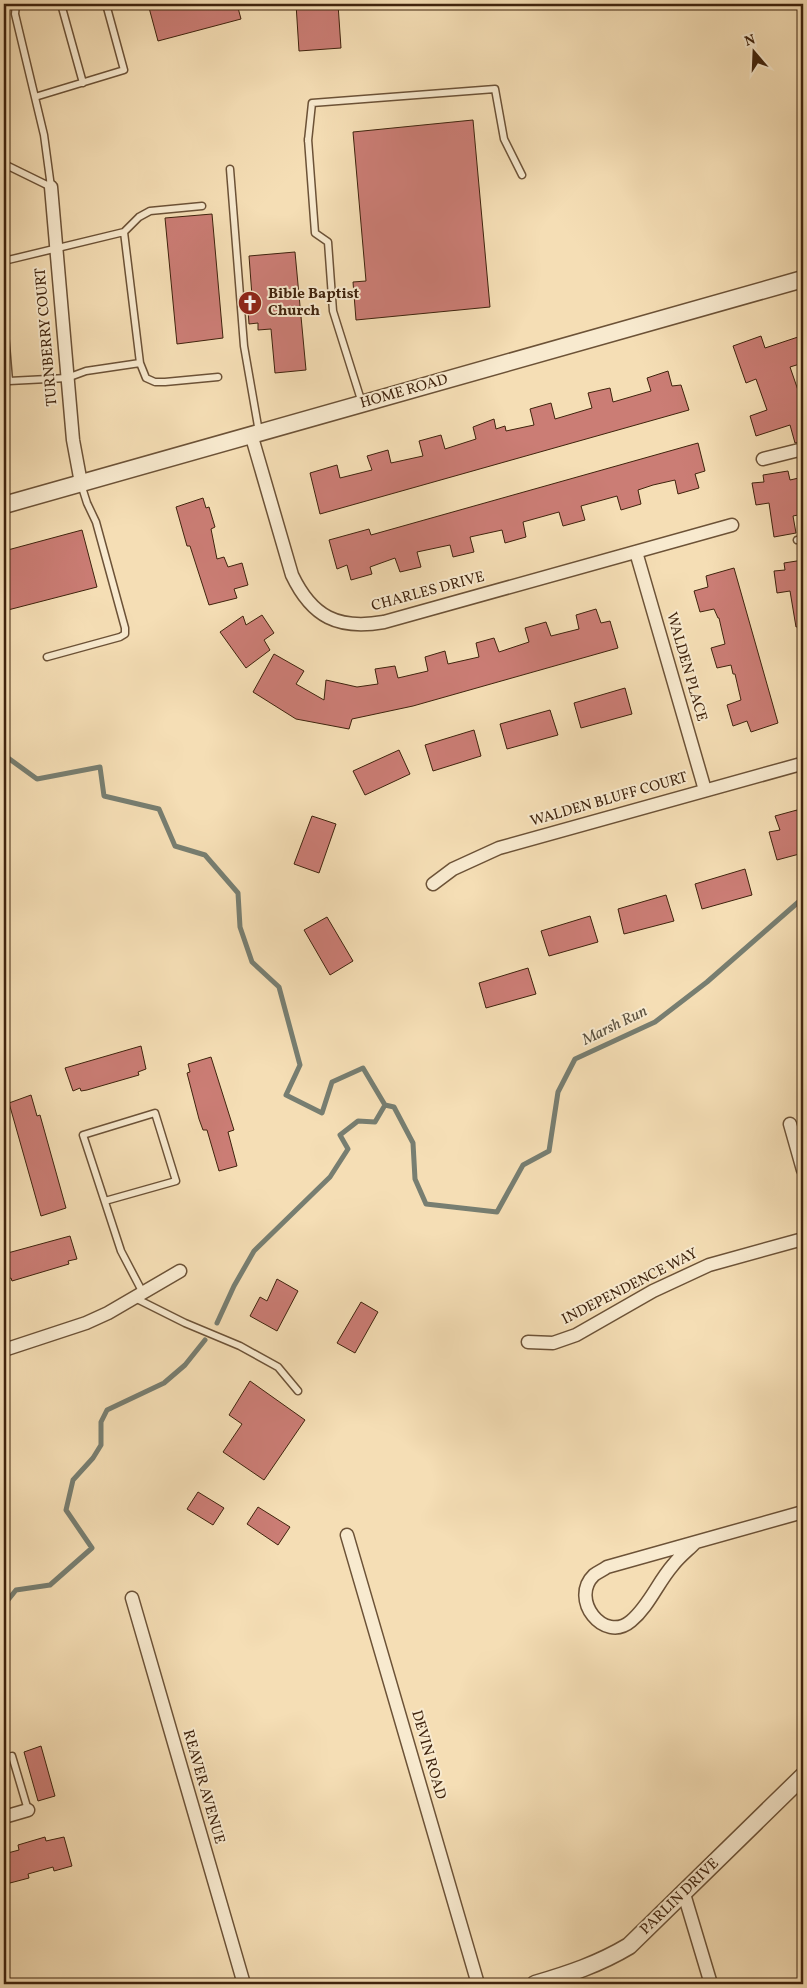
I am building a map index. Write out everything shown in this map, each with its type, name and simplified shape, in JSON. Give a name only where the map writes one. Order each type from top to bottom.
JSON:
[{"type":"street","name":"TURNBERRY COURT","points":[[51,187],[73,440],[80,483]]},
{"type":"street","name":"HOME ROAD","points":[[4,505],[803,279]]},
{"type":"street","name":"CHARLES DRIVE","points":[[255,433],[292,575],[300,591],[312,607],[328,618],[346,625],[365,626],[384,622],[732,525]]},
{"type":"street","points":[[763,459],[803,450]]},
{"type":"street","name":"WALDEN PLACE","points":[[636,552],[705,790]]},
{"type":"street","name":"WALDEN BLUFF COURT","points":[[433,884],[453,869],[499,848],[800,764]]},
{"type":"street","points":[[790,1124],[803,1170]]},
{"type":"street","name":"INDEPENDENCE WAY","points":[[528,1342],[553,1343],[576,1335],[654,1291],[709,1265],[803,1239]]},
{"type":"street","points":[[4,1350],[86,1323],[180,1271]]},
{"type":"street","points":[[695,1544],[673,1564],[642,1609],[630,1622],[613,1628],[600,1622],[590,1612],[584,1599],[587,1585],[594,1575],[607,1567],[695,1544],[803,1512]]},
{"type":"street","name":"DEVIN ROAD","points":[[347,1535],[478,1984]]},
{"type":"street","name":"REAVER AVENUE","points":[[132,1598],[244,1984]]},
{"type":"street","name":"PARLIN DRIVE","points":[[535,1984],[581,1971],[605,1961],[630,1946],[803,1776]]},
{"type":"street","points":[[4,1817],[28,1810]]},
{"type":"street","points":[[684,1894],[711,1984]]},
{"type":"lane","points":[[16,4],[15,14],[44,135],[51,187]]},
{"type":"lane","points":[[61,4],[83,83]]},
{"type":"lane","points":[[35,97],[124,70],[106,4]]},
{"type":"lane","points":[[362,404],[333,311],[328,242],[315,233],[308,139],[312,103],[495,89],[504,139],[522,175]]},
{"type":"lane","points":[[4,164],[51,187]]},
{"type":"lane","points":[[230,169],[244,346],[255,433]]},
{"type":"lane","points":[[4,261],[124,232],[139,217],[150,211],[202,206]]},
{"type":"lane","points":[[124,232],[140,363],[146,378],[156,382],[218,377]]},
{"type":"lane","points":[[4,321],[9,381],[67,378],[86,371],[140,363]]},
{"type":"lane","points":[[47,657],[120,638],[125,634],[125,628],[96,522],[80,483]]},
{"type":"lane","points":[[105,1201],[176,1181],[154,1114],[83,1135],[105,1201],[122,1251],[138,1295],[185,1323],[240,1346],[278,1367],[298,1391]]},
{"type":"lane","points":[[4,1758],[12,1756],[28,1810]]},
{"type":"building","points":[[148,4],[237,4],[241,19],[158,41]]},
{"type":"building","points":[[296,4],[338,4],[341,48],[299,51]]},
{"type":"building","points":[[473,120],[490,307],[356,320],[353,282],[366,281],[353,132]]},
{"type":"building","points":[[212,214],[223,338],[177,344],[165,218]]},
{"type":"building","points":[[295,252],[306,370],[275,373],[271,329],[258,330],[258,323],[249,324],[247,296],[252,296],[249,256]]},
{"type":"building","points":[[761,336],[765,348],[801,336],[803,363],[790,367],[800,396],[803,395],[803,441],[795,443],[790,425],[756,436],[750,416],[767,410],[756,379],[746,383],[733,346]]},
{"type":"building","points":[[668,371],[672,386],[681,385],[689,410],[320,514],[310,473],[337,465],[340,478],[372,470],[367,456],[388,450],[391,463],[423,456],[419,441],[441,435],[445,449],[476,439],[473,427],[494,419],[496,429],[505,426],[506,431],[534,425],[530,409],[551,403],[555,419],[592,408],[588,393],[610,388],[613,402],[651,391],[647,378]]},
{"type":"building","points":[[698,443],[705,471],[695,474],[699,488],[678,494],[675,480],[653,485],[638,490],[641,504],[621,510],[617,496],[581,506],[585,520],[563,526],[559,512],[523,522],[526,537],[505,543],[502,530],[470,537],[474,552],[453,557],[450,545],[417,552],[421,567],[400,572],[395,558],[370,567],[372,574],[351,580],[347,565],[337,569],[329,540],[369,529],[371,535]]},
{"type":"building","points":[[788,471],[790,480],[803,477],[803,514],[793,516],[796,533],[774,537],[769,503],[756,505],[752,483],[764,482],[763,475]]},
{"type":"building","points":[[203,498],[206,508],[209,507],[215,527],[211,529],[217,559],[224,557],[228,567],[242,563],[248,585],[234,589],[237,598],[209,605],[190,546],[187,546],[176,507]]},
{"type":"building","points":[[82,530],[97,587],[4,611],[4,551]]},
{"type":"building","points":[[803,560],[803,626],[796,627],[790,591],[777,593],[774,571],[785,570],[784,563]]},
{"type":"building","points":[[734,568],[778,723],[751,732],[747,721],[733,726],[727,705],[741,700],[735,674],[733,674],[731,665],[717,668],[711,648],[725,644],[719,618],[714,609],[700,612],[694,591],[708,587],[706,576]]},
{"type":"building","points":[[596,609],[601,623],[610,621],[618,648],[413,706],[352,719],[349,729],[296,719],[253,692],[274,654],[304,671],[296,684],[324,700],[326,680],[357,687],[378,684],[375,669],[395,666],[398,678],[428,671],[425,657],[445,651],[448,664],[479,657],[476,643],[494,638],[499,652],[529,642],[525,628],[546,622],[551,636],[579,629],[576,615]]},
{"type":"building","points":[[262,615],[274,633],[264,640],[270,650],[246,668],[220,632],[243,616],[246,625]]},
{"type":"building","points":[[625,688],[632,714],[581,728],[574,703]]},
{"type":"building","points":[[550,710],[558,735],[507,749],[500,724]]},
{"type":"building","points":[[474,730],[481,756],[433,771],[425,745]]},
{"type":"building","points":[[399,750],[410,774],[365,795],[353,771]]},
{"type":"building","points":[[797,810],[800,824],[803,823],[803,853],[777,860],[769,832],[780,830],[775,816]]},
{"type":"building","points":[[312,816],[336,824],[319,873],[294,864]]},
{"type":"building","points":[[745,869],[752,895],[702,909],[695,884]]},
{"type":"building","points":[[666,895],[674,921],[624,934],[618,909]]},
{"type":"building","points":[[590,916],[598,942],[549,956],[541,931]]},
{"type":"building","points":[[327,917],[353,961],[330,975],[304,930]]},
{"type":"building","points":[[528,968],[536,994],[486,1008],[479,983]]},
{"type":"building","points":[[141,1046],[146,1069],[138,1072],[139,1075],[87,1090],[81,1091],[80,1088],[73,1091],[65,1068]]},
{"type":"building","points":[[211,1057],[234,1130],[228,1132],[237,1166],[219,1171],[207,1130],[203,1130],[199,1119],[187,1073],[190,1072],[188,1064]]},
{"type":"building","points":[[31,1095],[37,1116],[40,1115],[66,1208],[41,1216],[9,1103]]},
{"type":"building","points":[[70,1236],[77,1259],[68,1261],[69,1264],[12,1281],[11,1278],[4,1280],[4,1254]]},
{"type":"building","points":[[277,1279],[298,1291],[277,1331],[250,1316],[260,1297],[267,1301]]},
{"type":"building","points":[[361,1302],[378,1312],[355,1353],[337,1343]]},
{"type":"building","points":[[250,1381],[305,1420],[264,1480],[223,1452],[242,1424],[229,1415]]},
{"type":"building","points":[[198,1492],[224,1508],[213,1525],[187,1509]]},
{"type":"building","points":[[258,1507],[290,1527],[278,1545],[247,1524]]},
{"type":"building","points":[[41,1746],[55,1796],[38,1801],[24,1752]]},
{"type":"building","points":[[45,1837],[46,1841],[64,1837],[72,1866],[54,1871],[53,1867],[28,1874],[29,1878],[10,1883],[8,1877],[4,1879],[4,1854],[19,1850],[18,1845]]},
{"type":"waterway","name":"Marsh Run","points":[[4,755],[37,779],[100,767],[104,796],[159,809],[175,846],[205,855],[238,893],[240,927],[252,962],[279,987],[300,1065],[286,1095],[322,1113],[332,1082],[363,1068],[385,1105],[394,1107],[413,1143],[415,1179],[426,1204],[497,1212],[523,1165],[549,1151],[558,1092],[575,1059],[655,1022],[707,982],[803,898]]},
{"type":"waterway","points":[[217,1323],[234,1286],[254,1251],[330,1177],[348,1149],[340,1135],[358,1121],[375,1122],[385,1105]]},
{"type":"waterway","points":[[4,1605],[16,1590],[50,1585],[92,1548],[66,1510],[73,1480],[93,1458],[101,1445],[101,1422],[107,1410],[164,1383],[185,1365],[205,1340]]},
{"type":"place","name":"Bible Baptist Church","points":[[250,303]]}]
